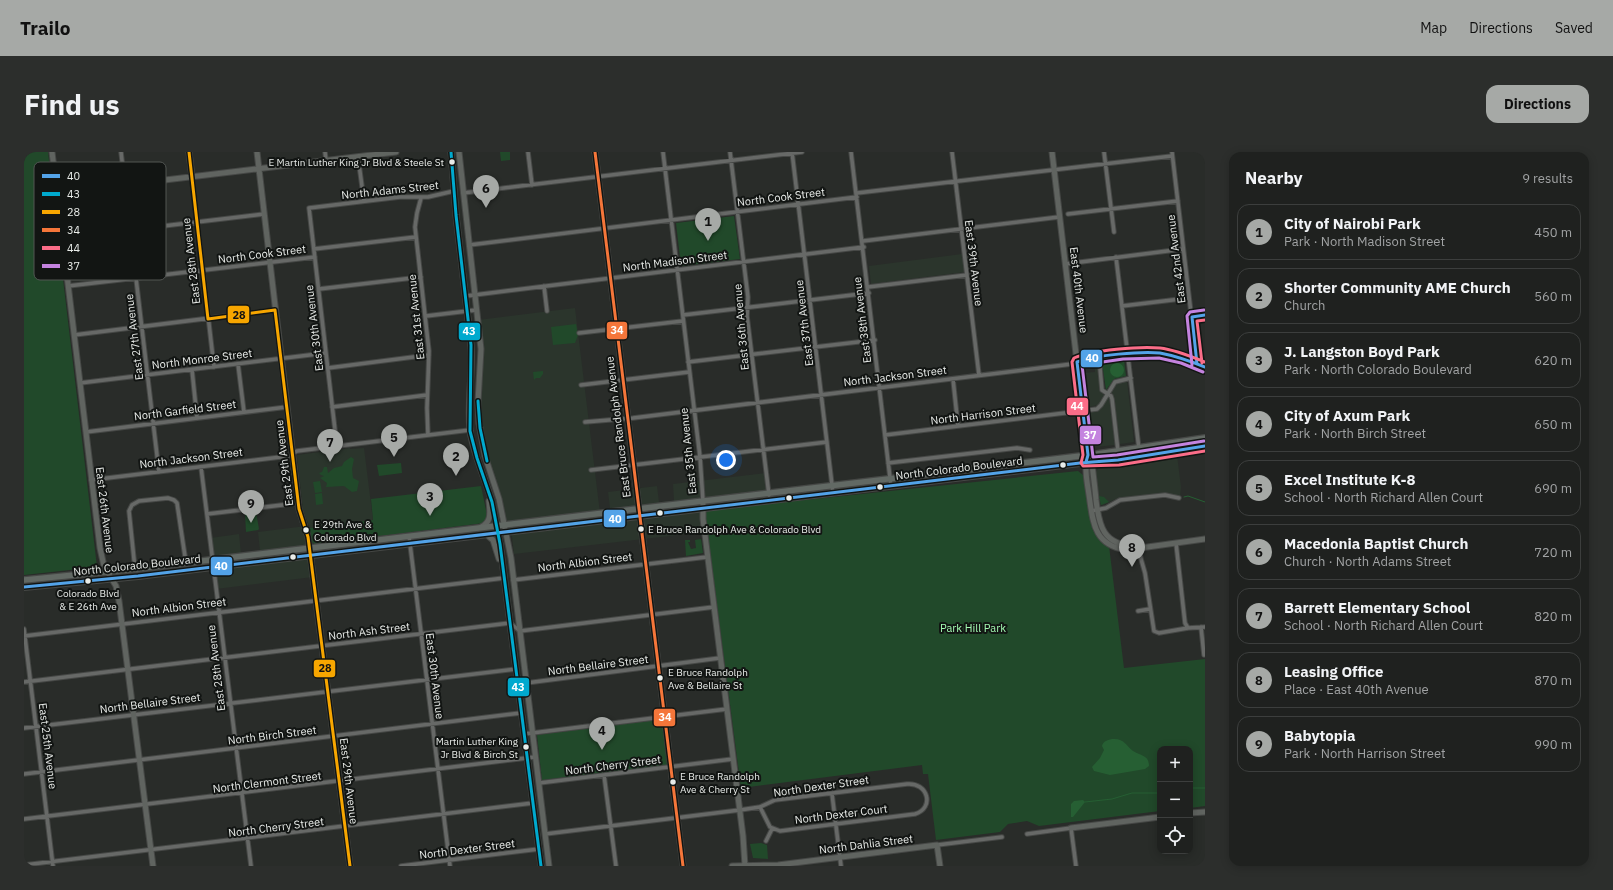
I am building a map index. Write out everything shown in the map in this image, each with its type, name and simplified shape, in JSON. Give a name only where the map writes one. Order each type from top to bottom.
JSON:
[{"type":"main road","name":"North Colorado Boulevard","points":[[24,580],[135,569],[832,486],[1139,449],[1205,438]]},
{"type":"main road","name":"North Colorado Boulevard","points":[[24,587],[213,567],[498,533],[1089,462],[1205,446]]},
{"type":"street","name":"East 26th Avenue","points":[[52,152],[53,162]]},
{"type":"street","name":"East 27th Avenue","points":[[121,152],[122,162]]},
{"type":"street","name":"East 28th Avenue","points":[[189,152],[214,367]]},
{"type":"street","name":"East 29th Avenue","points":[[257,152],[293,454],[297,504],[300,515],[307,529],[310,548],[314,600],[322,646],[350,866]]},
{"type":"street","points":[[325,152],[326,160]]},
{"type":"street","points":[[166,180],[396,152]]},
{"type":"street","points":[[452,152],[452,191],[472,353],[469,399],[470,430],[476,456],[486,483],[497,526],[516,668],[531,803],[537,849],[541,866]]},
{"type":"street","points":[[459,152],[481,354],[478,402],[479,423],[485,456],[498,494],[513,580],[532,732],[541,783],[549,866]]},
{"type":"street","points":[[528,152],[532,185]]},
{"type":"street","name":"East Bruce Randolph Avenue","points":[[595,152],[683,866]]},
{"type":"street","name":"East 35th Avenue","points":[[663,152],[700,457],[703,501],[702,508],[740,810],[745,866]]},
{"type":"street","name":"East 36th Avenue","points":[[730,152],[744,262],[752,355],[769,500]]},
{"type":"street","points":[[463,194],[802,152]]},
{"type":"street","name":"East 38th Avenue","points":[[852,152],[891,486]]},
{"type":"street","name":"East 39th Avenue","points":[[952,152],[979,375]]},
{"type":"street","name":"East 40th Avenue","points":[[1052,152],[1088,455],[1100,525],[1109,538],[1122,545],[1139,548]]},
{"type":"street","points":[[1104,152],[1114,232]]},
{"type":"street","name":"East 37th Avenue","points":[[792,153],[833,493]]},
{"type":"street","name":"North Cook Street","points":[[469,245],[798,204],[1172,154]]},
{"type":"street","name":"East 42nd Avenue","points":[[1172,154],[1197,364]]},
{"type":"street","points":[[358,157],[364,201]]},
{"type":"street","name":"North Adams Street","points":[[309,208],[400,197],[421,198],[452,191]]},
{"type":"street","name":"East 31st Avenue","points":[[421,198],[415,221],[430,355],[427,395],[428,435]]},
{"type":"street","points":[[1068,214],[1178,201]]},
{"type":"street","name":"East 30th Avenue","points":[[309,208],[337,446]]},
{"type":"street","points":[[166,226],[264,214]]},
{"type":"street","points":[[863,241],[1059,217]]},
{"type":"street","name":"North Cook Street","points":[[314,249],[416,237]]},
{"type":"street","name":"North Madison Street","points":[[466,296],[864,247]]},
{"type":"street","points":[[1065,264],[1183,249]]},
{"type":"street","name":"North Cook Street","points":[[166,274],[315,257]]},
{"type":"street","points":[[1116,257],[1139,449]]},
{"type":"street","points":[[868,287],[967,275]]},
{"type":"street","points":[[319,289],[421,277]]},
{"type":"street","name":"East 26th Avenue","points":[[67,280],[100,548],[102,560],[118,592],[152,866]]},
{"type":"street","name":"North Cook Street","points":[[68,286],[119,280]]},
{"type":"street","name":"East 27th Avenue","points":[[136,280],[159,472]]},
{"type":"street","points":[[544,286],[547,311]]},
{"type":"street","points":[[683,315],[869,293]]},
{"type":"street","points":[[1122,306],[1189,298]]},
{"type":"street","points":[[74,334],[275,310]]},
{"type":"street","points":[[426,316],[476,310]]},
{"type":"street","points":[[579,334],[683,321]]},
{"type":"street","points":[[688,362],[875,340]]},
{"type":"street","name":"North Jackson Street","points":[[585,422],[627,419],[953,379],[1072,364],[1085,359],[1128,354],[1152,352],[1165,353],[1205,367]]},
{"type":"street","name":"North Monroe Street","points":[[80,383],[326,353]]},
{"type":"street","points":[[328,368],[430,355]]},
{"type":"street","points":[[1098,357],[1102,390],[1112,399],[1118,451]]},
{"type":"street","points":[[238,364],[244,412]]},
{"type":"street","points":[[192,370],[197,418]]},
{"type":"street","points":[[581,384],[690,372]]},
{"type":"street","name":"North Harrison Street","points":[[885,435],[1099,408],[1116,381],[1131,378]]},
{"type":"street","points":[[953,379],[958,426]]},
{"type":"street","points":[[332,407],[427,395]]},
{"type":"street","name":"North Garfield Street","points":[[86,432],[287,407]]},
{"type":"street","name":"North Jackson Street","points":[[91,480],[289,456],[297,451],[470,430]]},
{"type":"street","points":[[591,470],[827,442]]},
{"type":"street","name":"North Colorado Boulevard","points":[[888,463],[1017,448],[1030,450]]},
{"type":"street","name":"East 40th Avenue","points":[[1089,462],[1085,470],[1095,529],[1107,542],[1122,549],[1132,550],[1139,548]]},
{"type":"street","name":"East 28th Avenue","points":[[202,467],[212,560],[251,866]]},
{"type":"street","points":[[479,528],[487,524],[490,518],[486,483]]},
{"type":"street","points":[[1091,511],[1106,508],[1120,500],[1163,495],[1179,498]]},
{"type":"street","points":[[135,569],[129,511],[132,505],[138,502],[165,498],[176,502],[179,509],[186,563]]},
{"type":"street","points":[[207,514],[297,504]]},
{"type":"street","points":[[486,534],[493,540],[503,572]]},
{"type":"street","name":"East 30th Avenue","points":[[409,536],[450,866]]},
{"type":"street","points":[[1204,655],[1203,627],[1156,632],[1152,628],[1146,574],[1140,560],[1139,548],[1205,539]]},
{"type":"street","points":[[1176,543],[1185,623],[1188,628]]},
{"type":"street","name":"North Albion Street","points":[[513,580],[708,557]]},
{"type":"street","name":"North Albion Street","points":[[24,636],[504,578]]},
{"type":"street","points":[[510,623],[520,631],[714,607]]},
{"type":"street","points":[[1138,610],[1150,609]]},
{"type":"street","name":"North Ash Street","points":[[24,682],[510,623]]},
{"type":"street","name":"East 25th Avenue","points":[[24,629],[53,864]]},
{"type":"street","name":"North Bellaire Street","points":[[526,683],[720,658]]},
{"type":"street","name":"North Bellaire Street","points":[[24,728],[516,668]]},
{"type":"street","points":[[524,734],[727,709]]},
{"type":"street","name":"North Birch Street","points":[[24,774],[521,713]]},
{"type":"street","name":"North Clermont Street","points":[[24,819],[242,794],[536,757]]},
{"type":"street","name":"North Cherry Street","points":[[541,783],[733,759]]},
{"type":"street","points":[[604,775],[616,866]]},
{"type":"street","name":"North Dexter Street","points":[[545,834],[740,810],[760,807],[775,800],[913,783],[922,788],[926,797]]},
{"type":"street","points":[[832,794],[841,866]]},
{"type":"street","name":"North Dexter Court","points":[[772,829],[780,830],[836,824],[918,813],[925,807],[926,797]]},
{"type":"street","name":"North Cherry Street","points":[[24,865],[53,864],[531,803]]},
{"type":"street","points":[[760,807],[767,824],[772,829],[766,841]]},
{"type":"street","points":[[1193,813],[1205,812]]},
{"type":"street","points":[[1027,834],[1157,817]]},
{"type":"street","points":[[1071,828],[1076,866]]},
{"type":"street","name":"North Dahlia Street","points":[[732,866],[778,865],[1002,837]]},
{"type":"street","points":[[937,845],[940,866]]},
{"type":"street","name":"North Dexter Street","points":[[400,866],[537,849]]},
{"type":"shaded area","points":[[962,254],[965,272],[871,284],[869,266]]},
{"type":"shaded area","points":[[575,308],[600,513],[504,525],[479,423],[481,371],[478,320]]},
{"type":"shaded area","points":[[1095,363],[1097,363],[1100,391],[1104,395],[1098,405],[1089,407],[1084,373],[1095,372]]},
{"type":"shaded area","points":[[1117,363],[1122,365],[1124,370],[1122,375],[1117,377],[1112,375],[1110,370],[1112,365]]},
{"type":"shaded area","points":[[1127,381],[1134,442],[1120,444],[1114,397],[1111,393],[1117,383]]},
{"type":"shaded area","points":[[1108,398],[1115,445],[1094,447],[1089,412],[1100,410]]},
{"type":"shaded area","points":[[350,448],[364,448],[373,520],[310,528],[303,510],[297,455]]},
{"type":"shaded area","points":[[1177,455],[1181,487],[1180,497],[1166,493],[1116,499],[1100,505],[1096,472],[1099,467],[1141,463]]},
{"type":"shaded area","points":[[766,473],[768,493],[703,501],[704,532],[514,554],[511,528],[611,516],[608,492],[657,486],[659,502],[674,501],[673,484]]},
{"type":"shaded area","points":[[306,526],[313,577],[216,589],[210,538],[239,534],[241,554],[260,551],[258,532]]},
{"type":"shaded area","points":[[1110,739],[1123,741],[1133,751],[1144,756],[1149,762],[1149,766],[1145,769],[1110,775],[1094,771],[1092,767],[1100,758],[1104,750],[1102,746],[1103,744]]},
{"type":"shaded area","points":[[1083,800],[1085,802],[1073,817],[1071,817],[1071,804],[1074,801]]},
{"type":"green space","points":[[24,152],[48,152],[49,162],[34,162],[34,280],[63,280],[97,567],[24,575]]},
{"type":"green space","points":[[500,152],[510,152],[510,160],[501,161]]},
{"type":"green space","points":[[734,216],[740,259],[681,266],[676,223]]},
{"type":"green space","points":[[576,324],[578,335],[575,343],[553,345],[551,327]]},
{"type":"green space","points":[[1124,360],[1126,376],[1114,379],[1106,390],[1102,362]]},
{"type":"green space","points":[[543,371],[540,378],[536,378],[534,380],[533,372]]},
{"type":"green space","points":[[351,457],[354,459],[352,469],[353,478],[359,481],[357,491],[352,492],[344,486],[326,487],[327,483],[320,478],[324,476],[319,473],[322,472],[324,467],[327,467],[328,473],[334,468],[342,466],[344,462]]},
{"type":"green space","points":[[401,463],[402,473],[379,476],[377,465]]},
{"type":"green space","name":"Park Hill Park","points":[[1078,471],[1083,475],[1092,526],[1095,532],[1109,546],[1124,668],[1205,659],[1205,806],[1193,808],[1193,746],[1157,746],[1157,811],[1039,826],[1027,821],[1008,824],[1000,832],[936,840],[928,774],[923,774],[922,765],[741,788],[705,513],[711,510]]},
{"type":"green space","points":[[320,481],[322,492],[315,493],[313,482]]},
{"type":"green space","points":[[481,486],[487,515],[484,523],[315,544],[312,542],[310,528],[373,520],[371,499]]},
{"type":"green space","points":[[322,493],[323,504],[316,505],[315,494]]},
{"type":"green space","points":[[1099,496],[1104,497],[1109,502],[1101,505]]},
{"type":"green space","points":[[256,512],[259,529],[246,532],[245,514]]},
{"type":"green space","points":[[701,539],[703,553],[686,556],[685,540],[690,540],[690,542],[688,542],[691,549],[696,548],[695,540]]},
{"type":"green space","points":[[662,719],[667,765],[542,780],[537,735]]},
{"type":"green space","points":[[761,843],[767,845],[768,859],[753,858],[750,844]]},
{"type":"waterway","points":[[1184,497],[1188,496],[1205,502]]},
{"type":"waterway","points":[[1193,788],[1205,788]]},
{"type":"waterway","points":[[1085,802],[1112,799],[1132,793],[1157,793]]},
{"type":"transit line","name":"28","points":[[189,152],[208,319],[275,310],[299,509],[308,537],[350,866]]},
{"type":"transit line","name":"43","points":[[451,152],[456,215],[471,345],[470,431],[477,458],[492,502],[500,544],[541,866]]},
{"type":"transit line","name":"34","points":[[595,152],[683,866]]},
{"type":"transit line","name":"37","points":[[1192,365],[1187,316],[1190,312],[1204,310]]},
{"type":"transit line","name":"40","points":[[1197,364],[1192,317],[1205,315]]},
{"type":"transit line","name":"44","points":[[1202,363],[1197,321],[1205,320]]},
{"type":"transit line","name":"44","points":[[1205,362],[1172,350],[1160,348],[1117,349],[1082,355],[1074,358],[1072,362],[1083,455],[1081,463],[1083,466],[1119,465],[1205,451]]},
{"type":"transit line","name":"40","points":[[1086,462],[1088,455],[1077,362],[1131,353],[1160,353],[1205,367]]},
{"type":"transit line","name":"37","points":[[1203,372],[1181,363],[1159,358],[1123,359],[1082,365],[1093,457],[1117,455],[1204,441]]},
{"type":"transit line","name":"43","points":[[478,401],[480,428],[487,461]]},
{"type":"transit line","name":"40","points":[[24,587],[138,576],[1080,463],[1118,460],[1205,446]]},
{"type":"place","name":"E Martin Luther King Jr Blvd & Steele St","points":[[452,162]]},
{"type":"place","name":"Macedonia Baptist Church","points":[[486,208]]},
{"type":"place","name":"City of Nairobi Park","points":[[708,241]]},
{"type":"place","name":"Excel Institute K-8","points":[[394,457]]},
{"type":"place","name":"Barrett Elementary School","points":[[330,462]]},
{"type":"place","name":"Shorter Community AME Church","points":[[456,476]]},
{"type":"place","name":"J. Langston Boyd Park","points":[[430,516]]},
{"type":"place","name":"Babytopia","points":[[251,523]]},
{"type":"place","name":"E Bruce Randolph Ave & Colorado Blvd","points":[[641,529]]},
{"type":"place","name":"E 29th Ave & Colorado Blvd","points":[[306,530]]},
{"type":"place","name":"Leasing Office","points":[[1132,567]]},
{"type":"place","name":"Colorado Blvd & E 26th Ave","points":[[88,581]]},
{"type":"place","name":"E Bruce Randolph Ave & Bellaire St","points":[[660,678]]},
{"type":"place","name":"Martin Luther King Jr Blvd & Birch St","points":[[526,747]]},
{"type":"place","name":"City of Axum Park","points":[[602,750]]},
{"type":"place","name":"E Bruce Randolph Ave & Cherry St","points":[[673,782]]}]
